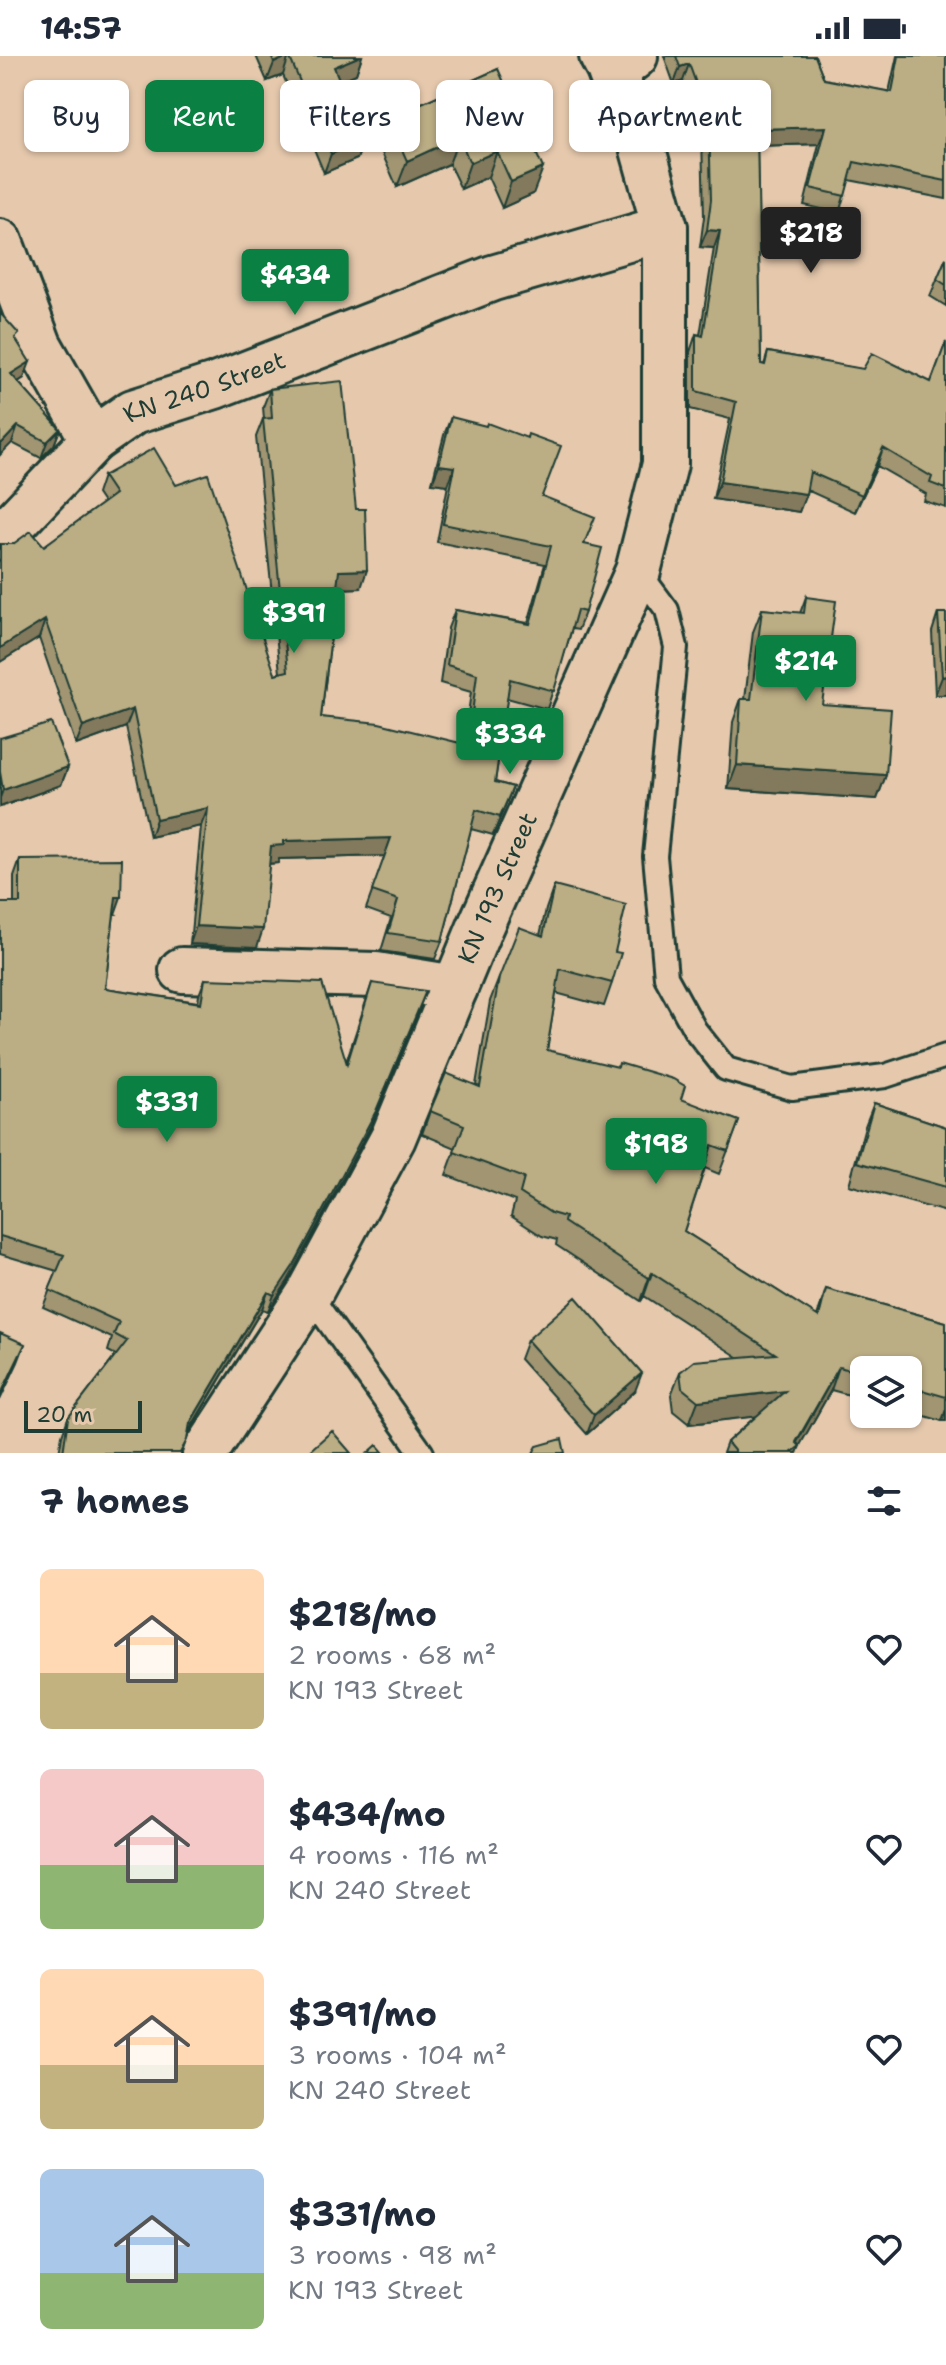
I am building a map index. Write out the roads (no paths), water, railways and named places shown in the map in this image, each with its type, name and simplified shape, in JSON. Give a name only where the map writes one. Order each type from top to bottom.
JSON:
[{"type":"street","name":"KN 193 Street","points":[[205,1453],[309,1294],[393,1138],[455,988],[638,571],[665,464],[665,228],[616,62]]},
{"type":"street","name":"KN 240 Street","points":[[0,538],[93,440],[133,412],[215,386],[493,278],[665,228]]},
{"type":"street","points":[[0,242],[39,345],[93,440]]},
{"type":"street","points":[[182,970],[376,975],[455,988]]},
{"type":"lane","points":[[638,571],[667,610],[676,647],[655,856],[666,977],[695,1030],[726,1069],[792,1088],[885,1076],[946,1056]]},
{"type":"lane","points":[[309,1294],[422,1453]]}]
